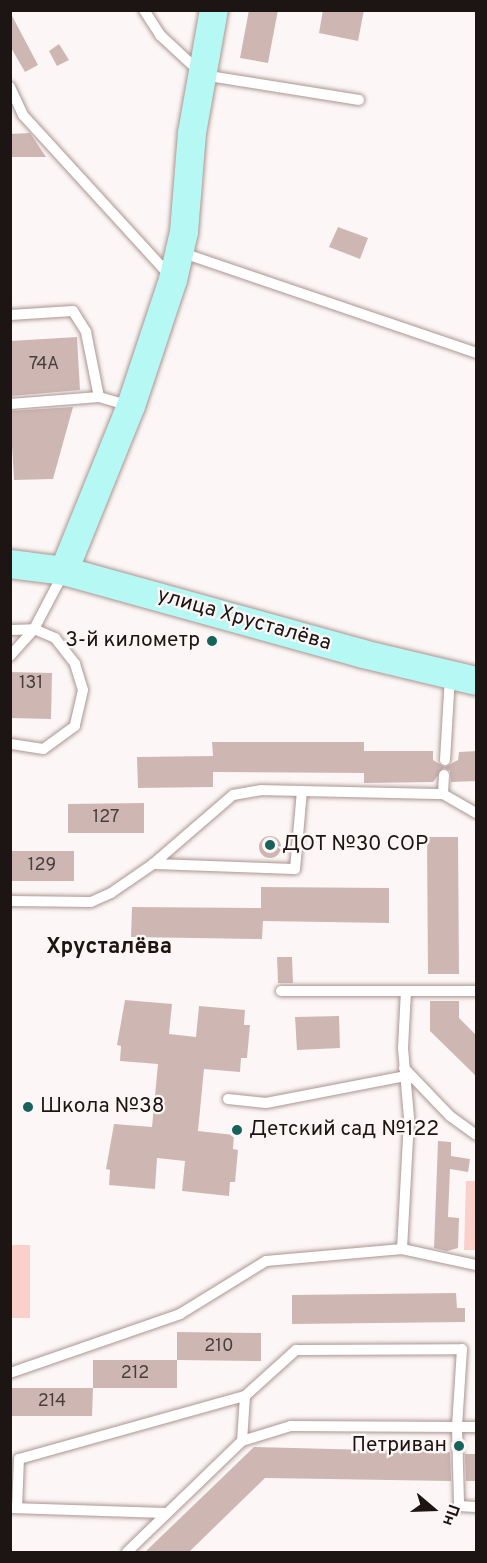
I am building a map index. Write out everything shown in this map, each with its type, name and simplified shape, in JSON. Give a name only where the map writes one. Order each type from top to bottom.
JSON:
[{"type":"main road","points":[[64,571],[131,406],[173,280],[180,252],[203,75],[214,10]]},
{"type":"main road","name":"улица Хрусталёва","points":[[10,564],[64,571],[463,678]]},
{"type":"lane","points":[[144,10],[160,35],[203,75],[359,100]]},
{"type":"lane","points":[[10,87],[23,115],[173,280]]},
{"type":"lane","points":[[180,252],[477,353]]},
{"type":"lane","points":[[10,315],[73,311],[86,332],[99,397]]},
{"type":"lane","points":[[10,404],[99,397],[131,406]]},
{"type":"lane","points":[[10,656],[34,629],[64,571]]},
{"type":"lane","points":[[10,630],[34,629],[55,638],[75,664],[82,690],[75,726],[43,749],[10,744]]},
{"type":"lane","points":[[446,760],[463,678]]},
{"type":"lane","points":[[443,794],[444,775]]},
{"type":"lane","points":[[10,901],[91,902],[111,893],[153,864],[233,795],[262,790],[443,794],[477,813]]},
{"type":"lane","points":[[153,864],[295,869],[302,791]]},
{"type":"lane","points":[[281,991],[477,991]]},
{"type":"lane","points":[[402,1250],[408,1140],[405,1072],[406,991]]},
{"type":"lane","points":[[228,1099],[266,1103],[405,1072]]},
{"type":"lane","points":[[405,1072],[450,1116],[477,1135]]},
{"type":"lane","points":[[10,1373],[180,1314],[266,1261],[402,1250],[477,1265]]},
{"type":"lane","points":[[165,1513],[14,1508],[19,1459],[245,1396],[296,1350],[462,1349],[458,1427],[459,1506],[477,1507]]},
{"type":"lane","points":[[242,1441],[245,1396]]},
{"type":"lane","points":[[127,1552],[242,1441],[291,1426],[477,1427]]},
{"type":"shaded area","points":[[466,1181],[476,1181],[476,1250],[464,1250]]},
{"type":"shaded area","points":[[11,1245],[30,1245],[30,1318],[11,1318]]},
{"type":"building","points":[[249,10],[278,10],[268,63],[240,58]]},
{"type":"building","points":[[323,10],[364,10],[358,41],[319,33]]},
{"type":"building","points":[[10,12],[38,65],[25,72],[10,46]]},
{"type":"building","points":[[59,44],[69,60],[57,66],[49,51]]},
{"type":"building","points":[[30,133],[46,157],[10,157],[10,134]]},
{"type":"building","points":[[338,227],[368,238],[360,259],[329,247]]},
{"type":"building","points":[[77,337],[80,390],[10,396],[10,341]]},
{"type":"building","points":[[73,407],[53,479],[14,480],[10,411]]},
{"type":"building","points":[[10,672],[52,673],[51,719],[10,718]]},
{"type":"building","points":[[212,742],[364,742],[364,751],[433,751],[433,760],[445,767],[458,760],[459,752],[477,751],[477,781],[451,782],[450,771],[444,768],[433,782],[364,783],[364,773],[213,772],[213,787],[138,788],[137,757],[213,756]]},
{"type":"building","points":[[144,803],[144,833],[68,833],[68,804]]},
{"type":"building","name":"ДОТ №30 СОР","points":[[270,836],[278,839],[281,847],[278,855],[270,858],[262,855],[259,847],[262,839]]},
{"type":"building","points":[[427,837],[458,837],[459,974],[428,974]]},
{"type":"building","points":[[10,851],[74,851],[74,881],[10,881]]},
{"type":"building","points":[[261,887],[389,888],[389,923],[263,921],[262,939],[131,937],[132,907],[261,908]]},
{"type":"building","points":[[277,957],[292,957],[293,983],[278,983]]},
{"type":"building","points":[[125,1000],[172,1004],[169,1034],[196,1037],[199,1006],[245,1010],[244,1025],[250,1025],[247,1058],[241,1058],[240,1072],[204,1069],[198,1131],[234,1135],[233,1149],[238,1150],[235,1182],[230,1182],[229,1196],[182,1191],[185,1161],[157,1158],[155,1189],[109,1185],[110,1170],[106,1169],[114,1124],[152,1127],[158,1064],[120,1061],[121,1046],[117,1045]]},
{"type":"building","points":[[430,1001],[459,1001],[459,1018],[477,1036],[477,1077],[430,1031]]},
{"type":"building","points":[[339,1016],[340,1048],[297,1050],[295,1017]]},
{"type":"building","points":[[438,1141],[451,1142],[451,1156],[470,1159],[468,1172],[450,1169],[448,1217],[459,1218],[458,1248],[447,1251],[434,1248]]},
{"type":"building","points":[[456,1293],[457,1308],[465,1308],[465,1322],[292,1324],[292,1295]]},
{"type":"building","points":[[177,1332],[261,1333],[261,1361],[177,1360]]},
{"type":"building","points":[[93,1360],[177,1360],[177,1388],[93,1388]]},
{"type":"building","points":[[10,1388],[93,1388],[92,1416],[10,1416]]},
{"type":"building","points":[[254,1447],[450,1452],[451,1481],[265,1478],[189,1552],[145,1552]]},
{"type":"building","points":[[465,1454],[477,1454],[477,1481],[466,1481]]},
{"type":"place","name":"3-й километр","points":[[212,641]]},
{"type":"place","name":"ДОТ №30 СОР","points":[[270,845]]},
{"type":"place","name":"Школа №38","points":[[28,1107]]},
{"type":"place","name":"Детский сад №122","points":[[237,1130]]},
{"type":"place","name":"Петриван","points":[[459,1446]]},
{"type":"district","name":"Хрусталёва","points":[[109,948]]}]
